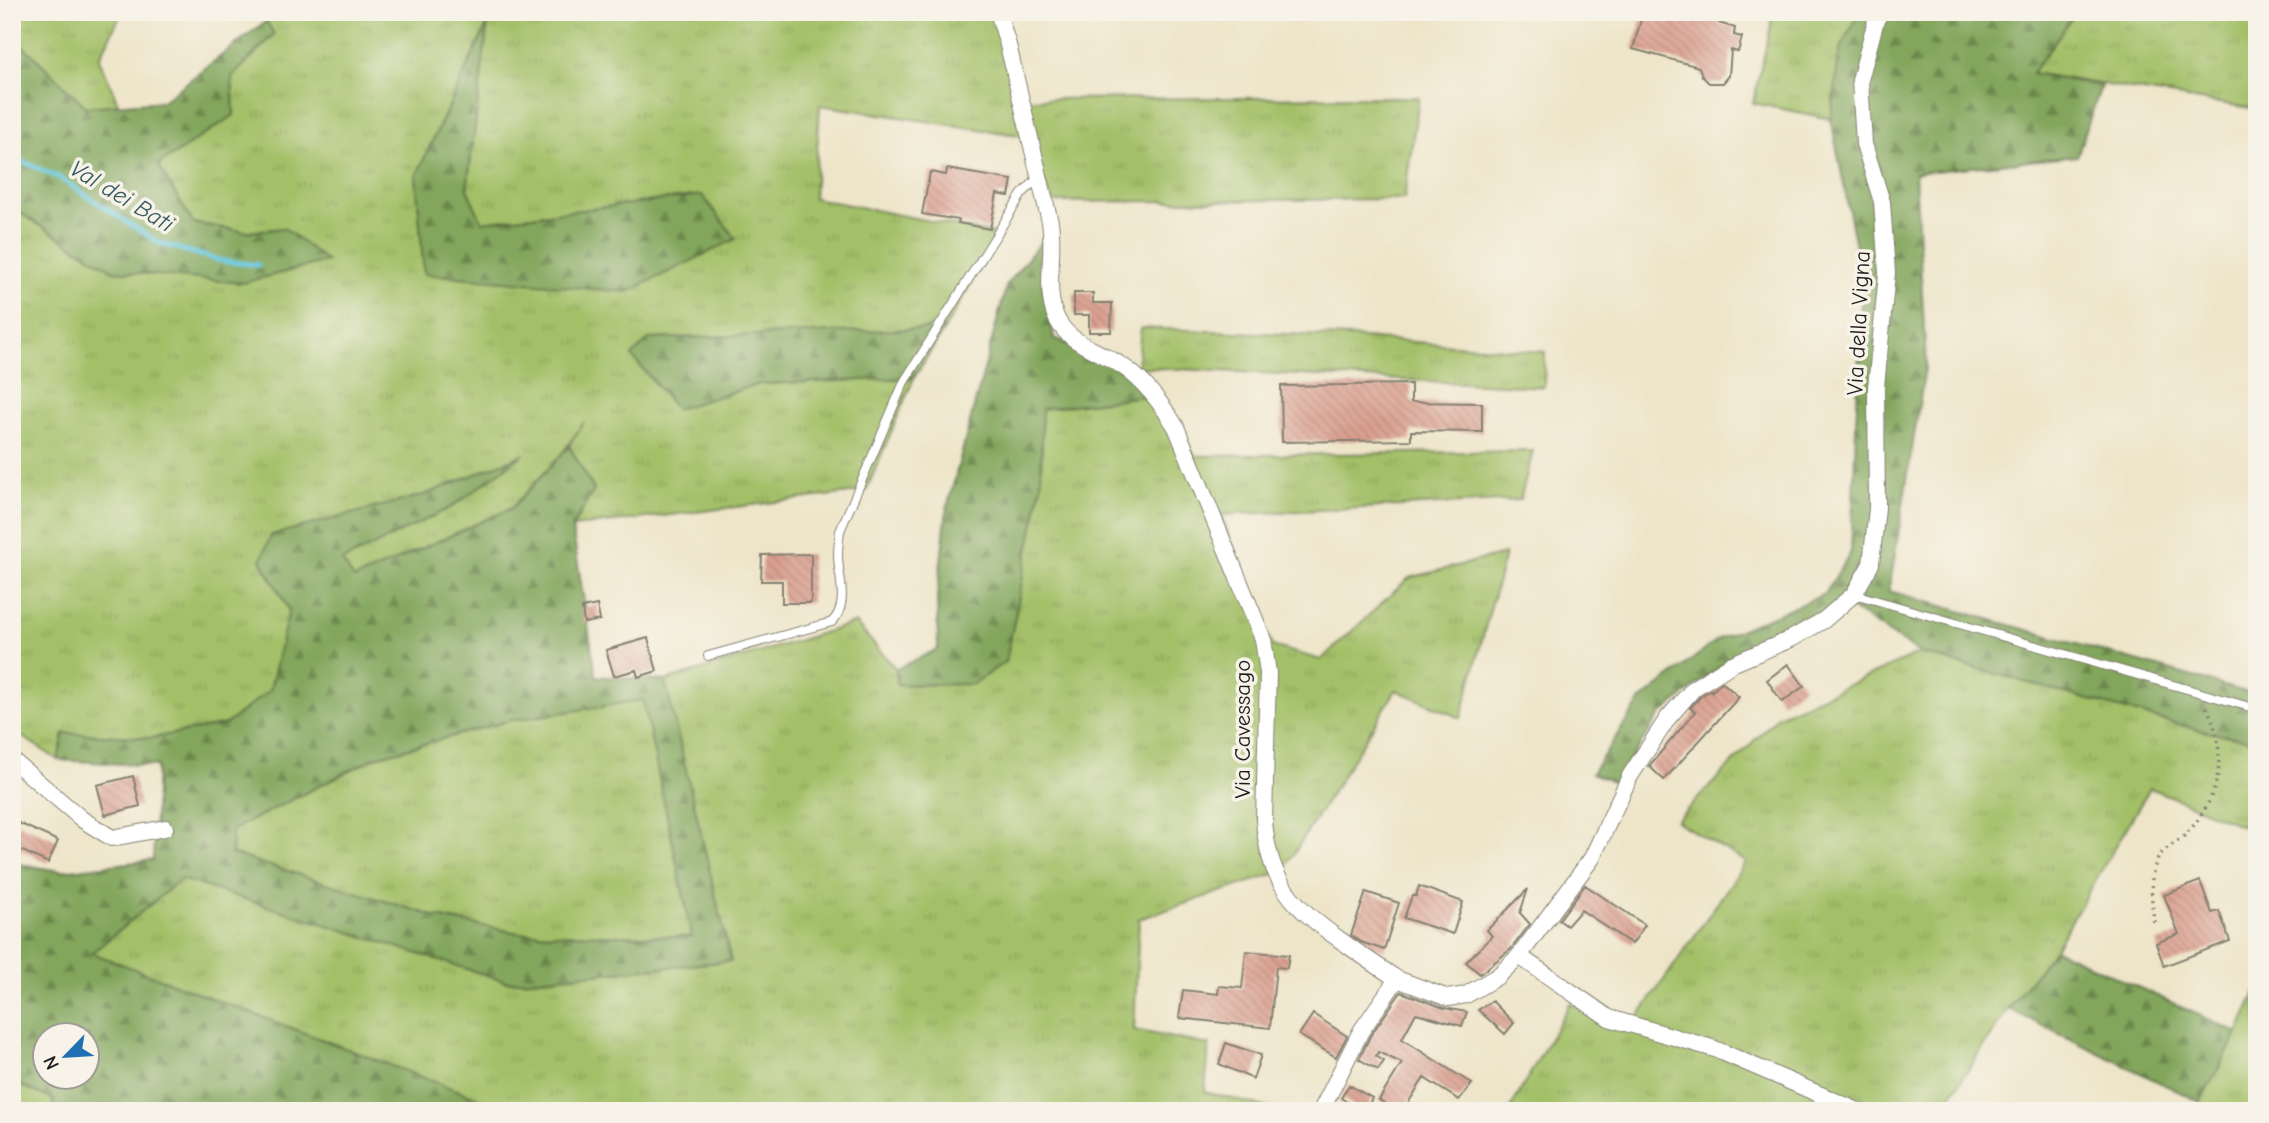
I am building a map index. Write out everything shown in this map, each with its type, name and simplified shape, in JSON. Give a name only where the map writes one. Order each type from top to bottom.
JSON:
[{"type":"street","name":"Via Cavessago","points":[[998,12],[1052,233],[1051,301],[1058,321],[1077,342],[1127,369],[1147,387],[1168,414],[1176,427],[1258,621],[1266,656],[1265,839],[1273,869],[1287,895],[1321,927],[1397,979],[1423,991],[1448,998],[1466,995],[1498,976],[1519,956]]},
{"type":"street","name":"Via della Vigna","points":[[1519,956],[1592,858],[1630,776],[1668,718],[1694,688],[1732,664],[1791,639],[1824,620],[1854,594],[1871,564],[1877,508],[1876,387],[1887,273],[1882,202],[1864,144],[1860,80],[1876,20],[1881,12]]},
{"type":"street","points":[[12,760],[83,820],[112,838],[165,828]]},
{"type":"street","points":[[1519,956],[1609,1018],[1715,1048],[1858,1111]]},
{"type":"street","points":[[1321,1111],[1361,1031],[1397,979]]},
{"type":"lane","points":[[708,656],[832,622],[839,615],[843,600],[838,555],[840,531],[904,382],[1022,194],[1040,176]]},
{"type":"lane","points":[[1854,594],[2257,709]]},
{"type":"path","points":[[2154,922],[2151,891],[2161,853],[2185,835],[2204,810],[2217,782],[2220,755],[2216,725],[2205,704]]},
{"type":"green space","points":[[12,12],[122,12],[99,59],[119,105],[86,107],[12,35]]},
{"type":"green space","points":[[275,12],[468,12],[488,22],[492,12],[1005,12],[1019,99],[1419,97],[1404,199],[1053,202],[1024,136],[820,105],[814,198],[1000,235],[945,328],[649,339],[676,409],[760,384],[914,378],[866,491],[572,527],[594,490],[569,446],[584,422],[560,456],[512,508],[354,579],[342,561],[452,507],[521,456],[261,560],[289,610],[270,690],[226,724],[151,738],[65,733],[58,760],[12,730],[12,208],[114,271],[284,228],[247,232],[193,223],[158,165],[234,115],[232,77],[274,34],[266,21]],"holes":[[[487,25],[467,189],[482,222],[702,195],[424,274],[416,176]]]},
{"type":"green space","points":[[1774,12],[1860,12],[1840,49],[1831,119],[1753,103]]},
{"type":"green space","points":[[1860,12],[2076,12],[2032,73],[2101,86],[2077,156],[1915,173],[1926,362],[1889,591],[2257,695],[2257,741],[2202,731],[1920,653],[1851,608],[1728,660],[1660,715],[1615,783],[1592,773],[1640,701],[1718,639],[1825,594],[1851,552],[1862,277],[1831,119],[1840,49]]},
{"type":"green space","points":[[2076,12],[2257,12],[2257,109],[2032,73]]},
{"type":"green space","points":[[266,21],[274,34],[232,77],[234,115],[158,165],[193,223],[247,232],[284,228],[327,261],[243,283],[114,271],[12,208],[12,35],[86,107],[163,101]]},
{"type":"green space","points":[[488,23],[467,189],[482,222],[702,195],[736,239],[628,292],[424,274],[416,176]]},
{"type":"green space","points":[[1049,232],[1047,293],[1054,338],[1137,367],[1160,394],[1042,409],[1041,487],[1006,661],[973,684],[897,685],[896,669],[938,649],[937,597],[947,508],[1007,284]]},
{"type":"green space","points":[[945,328],[914,378],[760,384],[676,409],[632,356],[649,339]]},
{"type":"green space","points":[[1141,328],[1350,337],[1545,352],[1544,387],[1137,367]]},
{"type":"green space","points":[[1160,394],[1195,456],[1533,451],[1520,500],[1221,515],[1272,646],[1321,660],[1409,578],[1505,554],[1461,718],[1396,690],[1283,871],[1139,919],[1134,1030],[1209,1045],[1205,1092],[1281,1111],[512,1111],[91,953],[181,879],[508,982],[730,961],[665,681],[855,623],[896,669],[897,685],[973,684],[1006,661],[1041,487],[1042,409]]},
{"type":"green space","points":[[569,446],[594,490],[572,527],[596,676],[665,681],[731,961],[508,982],[181,879],[92,953],[512,1111],[52,1111],[54,1100],[35,1092],[102,1092],[102,1021],[32,1021],[32,1091],[12,1082],[12,863],[61,871],[153,860],[157,766],[58,760],[64,733],[151,738],[226,724],[270,690],[289,610],[261,560],[271,535],[427,494],[524,454],[452,507],[342,561],[354,579],[512,508]],"holes":[[[643,700],[692,937],[518,933],[437,917],[232,854],[232,830],[376,757],[508,721]]]},
{"type":"green space","points":[[1920,653],[2202,731],[2257,741],[2257,832],[2150,788],[2055,949],[2008,1009],[1941,1111],[1509,1111],[1570,1003],[1629,1030],[1746,862],[1676,821],[1778,716]]},
{"type":"green space","points":[[643,700],[693,937],[518,933],[437,917],[232,854],[232,830],[376,757],[508,721]]},
{"type":"green space","points":[[2055,949],[2238,1033],[2200,1102],[2008,1009]]},
{"type":"green space","points":[[2257,990],[2257,1111],[2195,1111],[2238,1033]]},
{"type":"green space","points":[[12,1082],[54,1100],[52,1111],[12,1111]]},
{"type":"building","points":[[1643,12],[1722,12],[1719,23],[1735,28],[1734,35],[1742,37],[1738,52],[1731,50],[1729,76],[1723,83],[1709,83],[1702,76],[1699,67],[1633,49]]},
{"type":"building","points":[[947,169],[1012,180],[1009,196],[997,194],[990,229],[958,223],[959,220],[922,214],[930,172],[946,175]]},
{"type":"building","points":[[1074,293],[1093,293],[1093,303],[1112,303],[1111,332],[1089,332],[1089,315],[1074,315]]},
{"type":"building","points":[[1411,384],[1411,402],[1482,403],[1482,432],[1411,431],[1411,440],[1282,442],[1281,386]]},
{"type":"building","points":[[811,554],[811,603],[782,603],[782,581],[761,581],[762,555]]},
{"type":"building","points":[[597,605],[600,620],[584,623],[582,608]]},
{"type":"building","points":[[648,638],[657,671],[638,677],[636,670],[614,676],[606,650]]},
{"type":"building","points":[[1788,664],[1804,686],[1782,702],[1767,680]]},
{"type":"building","points":[[1722,682],[1739,697],[1664,780],[1649,766],[1695,712],[1690,708],[1701,696]]},
{"type":"building","points":[[133,776],[140,806],[105,815],[97,785]]},
{"type":"building","points":[[12,820],[58,841],[48,863],[12,846]]},
{"type":"building","points":[[2200,881],[2212,913],[2219,911],[2230,941],[2164,966],[2156,943],[2179,934],[2164,895]]},
{"type":"building","points":[[1585,885],[1645,925],[1632,944],[1581,910],[1567,926],[1559,920]]},
{"type":"building","points":[[1419,886],[1463,902],[1453,934],[1404,918]]},
{"type":"building","points":[[1528,889],[1520,913],[1530,924],[1511,949],[1480,974],[1466,962],[1492,936],[1487,930]]},
{"type":"building","points":[[1366,892],[1399,903],[1384,950],[1361,942],[1351,935]]},
{"type":"building","points":[[1246,951],[1289,955],[1287,968],[1276,967],[1270,1028],[1179,1018],[1183,990],[1218,994],[1219,986],[1242,988]]},
{"type":"building","points":[[1401,992],[1444,1008],[1467,1012],[1462,1026],[1416,1013],[1402,1039],[1472,1084],[1459,1100],[1424,1078],[1403,1111],[1397,1111],[1379,1100],[1402,1063],[1378,1052],[1376,1056],[1384,1061],[1378,1070],[1359,1059],[1370,1036]]},
{"type":"building","points":[[1492,1001],[1514,1023],[1505,1034],[1478,1010]]},
{"type":"building","points":[[1313,1014],[1347,1036],[1336,1057],[1299,1035]]},
{"type":"building","points":[[1226,1043],[1261,1055],[1253,1079],[1219,1064]]},
{"type":"building","points":[[1349,1085],[1372,1098],[1366,1111],[1361,1111],[1341,1098]]},
{"type":"waterway","name":"Val dei Bati","points":[[12,157],[58,177],[159,243],[222,261],[258,265]]}]
